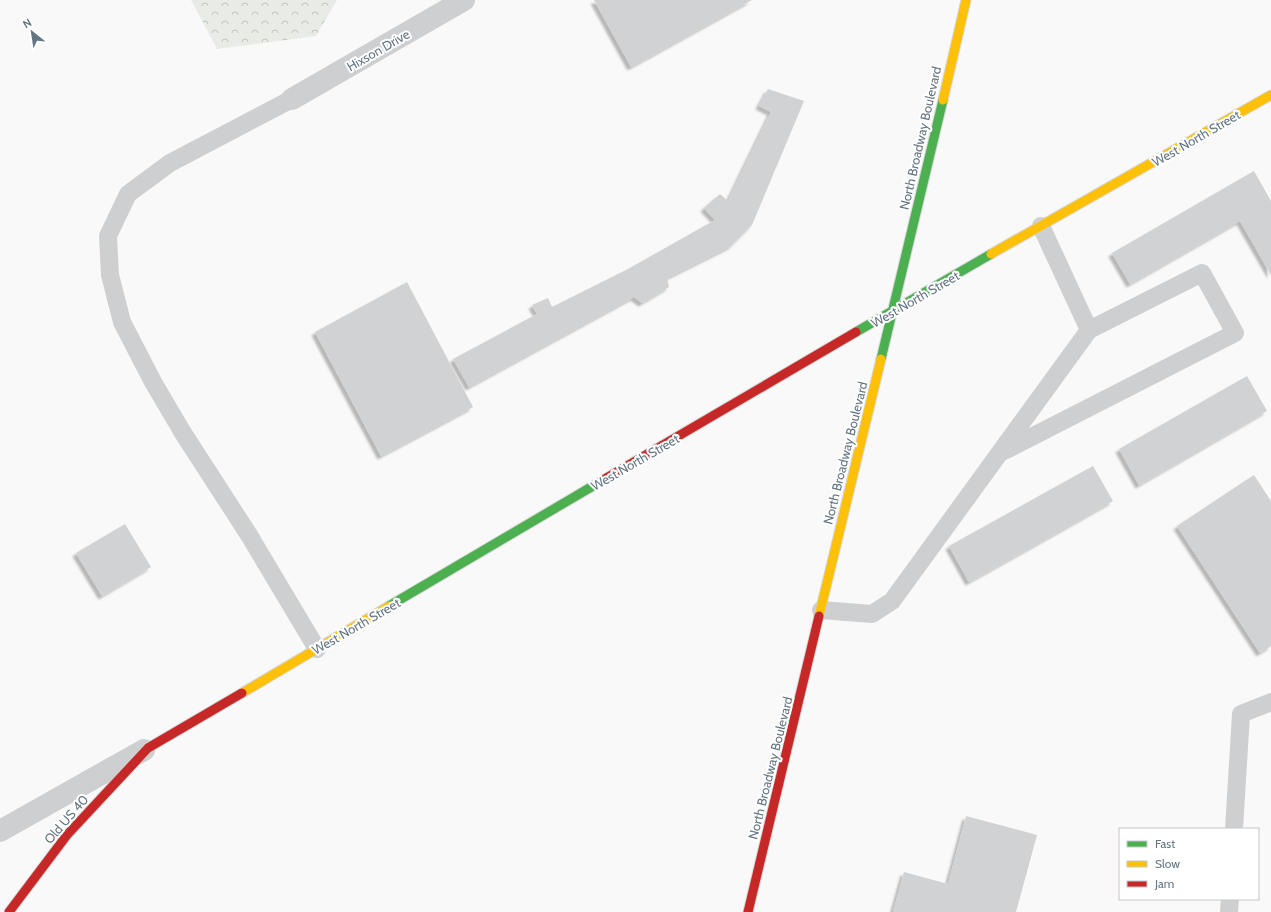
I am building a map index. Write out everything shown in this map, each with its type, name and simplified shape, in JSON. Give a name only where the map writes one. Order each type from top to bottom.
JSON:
[{"type":"street","name":"Hixson Drive","points":[[292,99],[464,0]]},
{"type":"street","name":"North Broadway Boulevard","points":[[748,912],[966,0]]},
{"type":"street","name":"West North Street","points":[[0,831],[148,748],[893,310],[1271,95]]},
{"type":"street","name":"Old US 40","points":[[9,912],[67,835],[148,748]]},
{"type":"lane","points":[[292,99],[226,133],[164,168],[128,194],[108,236],[110,276],[122,322],[153,382],[175,420],[249,535],[317,649]]},
{"type":"lane","points":[[1041,226],[1090,330]]},
{"type":"lane","points":[[821,610],[872,614],[892,601],[1090,330],[1202,274],[1235,334],[1002,452]]},
{"type":"lane","points":[[1234,828],[1240,714],[1271,702]]},
{"type":"lane","points":[[1229,912],[1230,900]]},
{"type":"green space","points":[[191,0],[337,0],[316,36],[217,49]]},
{"type":"building","points":[[594,0],[752,0],[631,67]]},
{"type":"building","points":[[768,89],[804,101],[752,225],[731,246],[667,278],[669,287],[642,303],[634,297],[469,387],[453,359],[537,314],[532,305],[548,298],[552,307],[628,269],[715,220],[704,208],[720,194],[728,201],[771,112],[759,106]]},
{"type":"building","points":[[1254,171],[1271,201],[1271,275],[1240,221],[1130,284],[1112,253]]},
{"type":"building","points":[[407,282],[473,407],[381,456],[315,332]]},
{"type":"building","points":[[1247,376],[1267,411],[1139,485],[1119,449]]},
{"type":"building","points":[[1093,466],[1113,501],[969,582],[949,546]]},
{"type":"building","points":[[1254,475],[1271,501],[1271,646],[1260,653],[1177,526]]},
{"type":"building","points":[[125,524],[151,567],[102,596],[76,553]]},
{"type":"building","points":[[966,816],[1037,835],[1016,912],[893,912],[904,872],[948,884]]},
{"type":"traffic: fast","points":[[881,359],[943,100]]},
{"type":"traffic: fast","points":[[856,332],[991,254]]},
{"type":"traffic: fast","points":[[389,606],[598,483]]},
{"type":"traffic: slow","points":[[943,100],[966,0]]},
{"type":"traffic: slow","points":[[991,254],[1271,95]]},
{"type":"traffic: slow","points":[[819,616],[881,359]]},
{"type":"traffic: slow","points":[[242,693],[389,606]]},
{"type":"traffic: jam","points":[[598,483],[856,332]]},
{"type":"traffic: jam","points":[[748,912],[819,616]]},
{"type":"traffic: jam","points":[[9,912],[67,835],[148,748],[242,693]]}]
